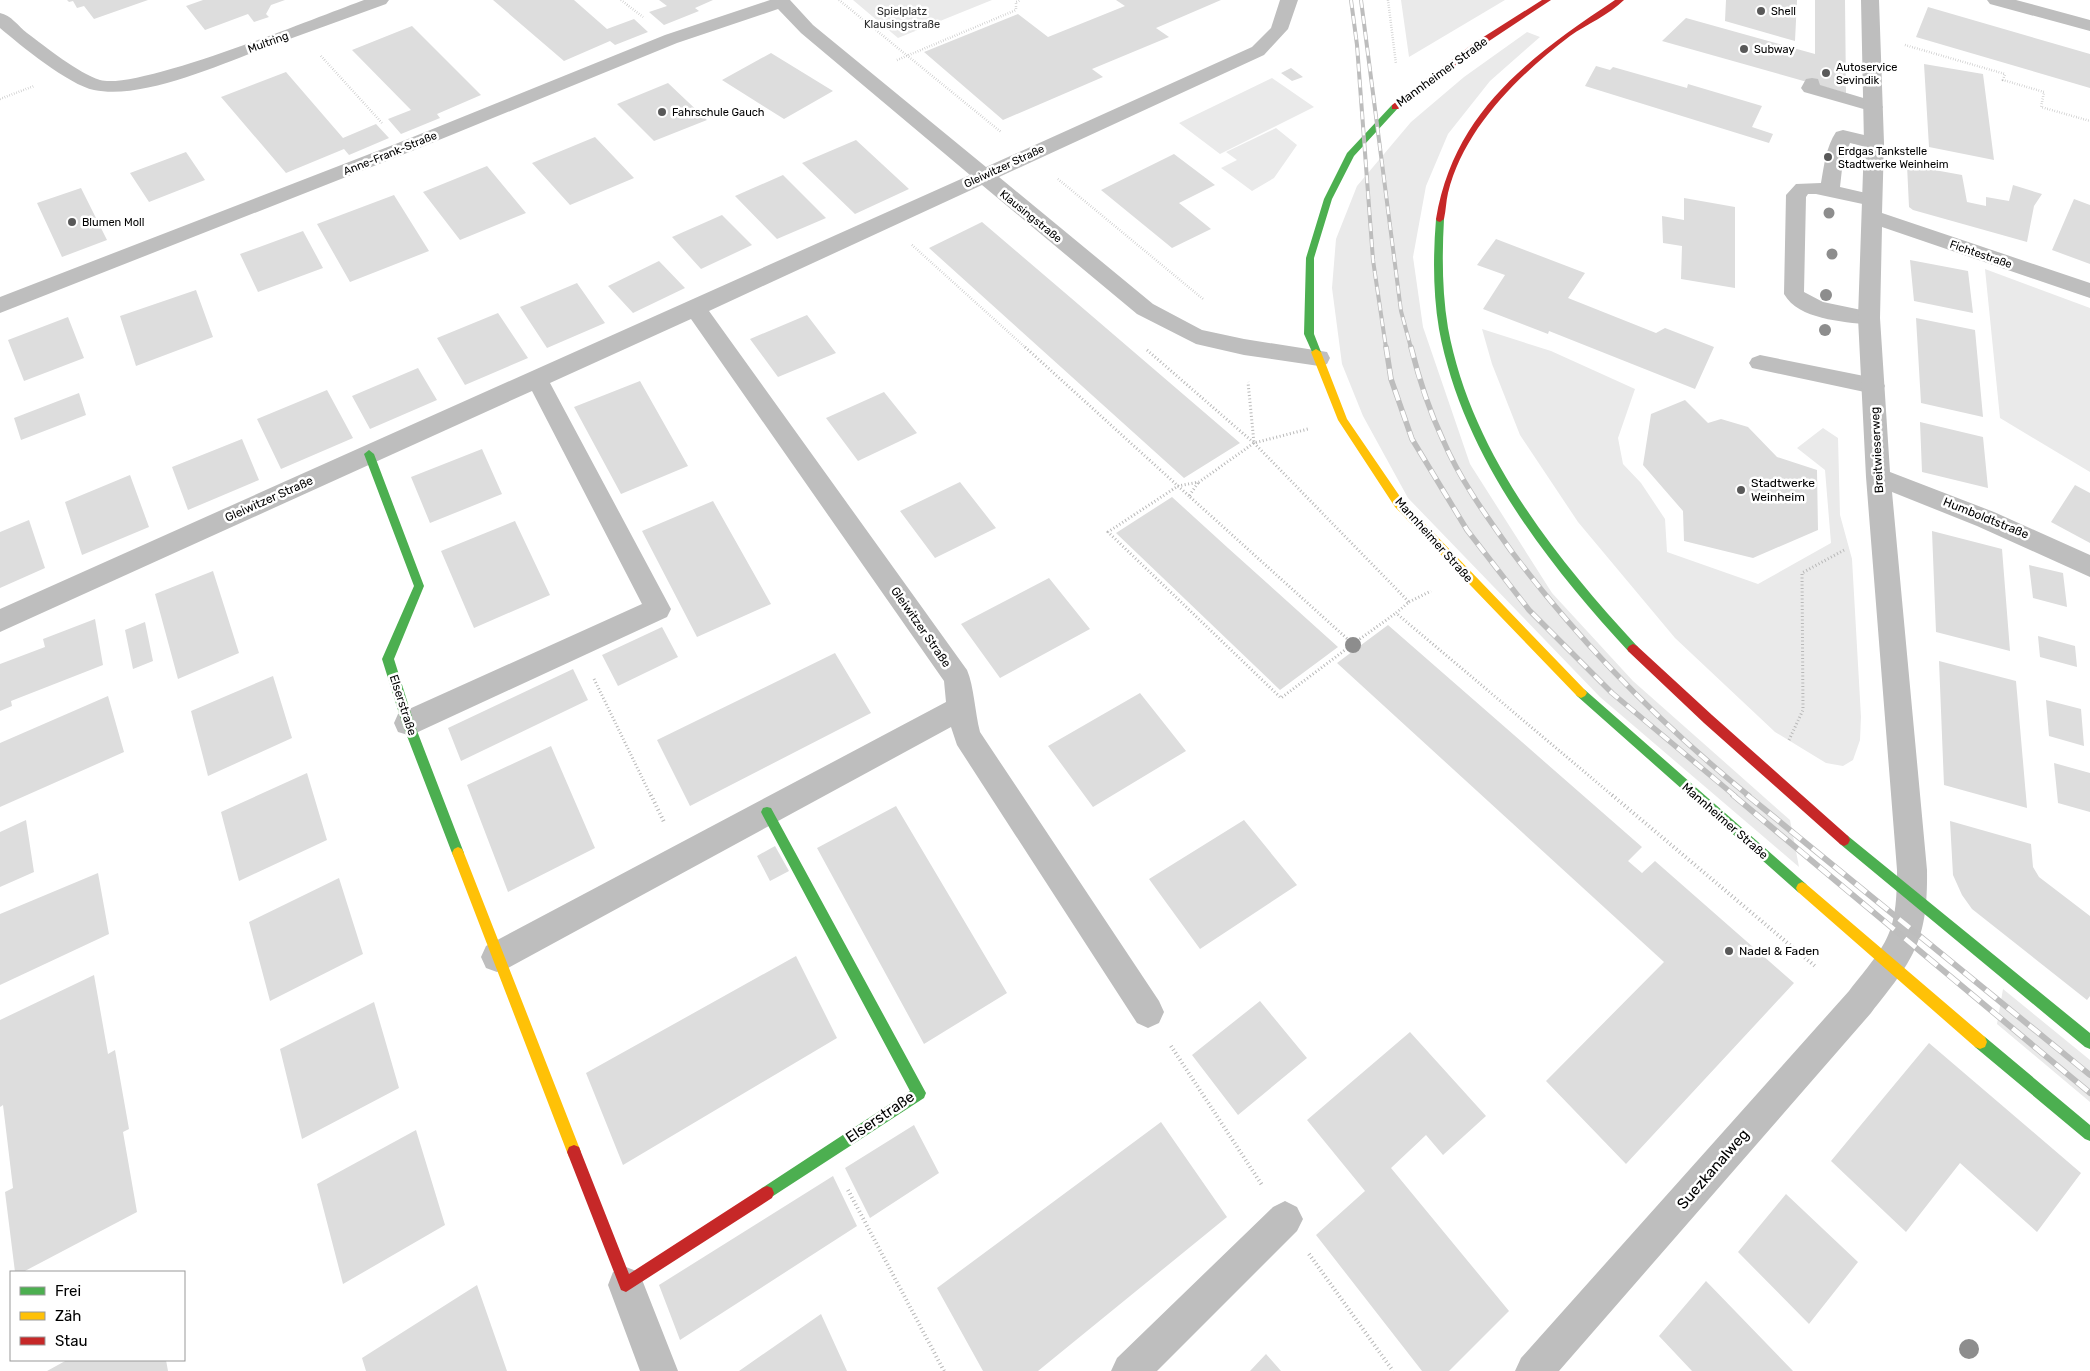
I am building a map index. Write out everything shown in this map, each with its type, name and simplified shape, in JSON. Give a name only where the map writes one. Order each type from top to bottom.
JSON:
[{"type":"main road","name":"Mannheimer Straße","points":[[1547,0],[1477,45],[1401,100],[1350,155],[1328,199],[1310,258],[1309,334],[1343,420],[1399,504],[1582,694],[1889,965],[2090,1134]]},
{"type":"main road","points":[[1620,0],[1560,39],[1509,88],[1464,142],[1446,180],[1440,222],[1437,280],[1446,346],[1475,428],[1510,490],[1550,550],[1614,629],[1659,676],[1821,822],[2090,1042]]},
{"type":"main road","name":"Elserstraße","points":[[369,454],[418,586],[388,659],[408,724],[626,1285],[919,1093],[767,812]]},
{"type":"street","name":"Multring","points":[[0,18],[20,36],[63,67],[96,85],[119,88],[154,80],[298,31],[380,0]]},
{"type":"street","name":"Gleiwitzer Straße","points":[[0,620],[695,308],[1258,51],[1275,36],[1284,23],[1289,0]]},
{"type":"street","name":"Breitwieserweg","points":[[1870,0],[1874,143],[1869,318],[1878,477],[1912,870],[1912,898]]},
{"type":"street","points":[[1996,0],[2090,26]]},
{"type":"street","name":"Klausingstraße","points":[[781,1],[806,29],[1145,309],[1196,336],[1244,347],[1319,358]]},
{"type":"street","name":"Anne-Frank-Straße","points":[[0,306],[405,147],[671,39],[781,1]]},
{"type":"street","name":"Fichtestraße","points":[[1871,208],[2090,291]]},
{"type":"street","name":"Gleiwitzer Straße","points":[[695,308],[956,678],[960,708],[967,736],[1148,1012]]},
{"type":"street","points":[[408,724],[579,647],[658,609],[537,379]]},
{"type":"street","name":"Humboldtstraße","points":[[1878,477],[2033,537],[2090,567]]},
{"type":"street","points":[[497,957],[960,708]]},
{"type":"street","points":[[1889,965],[1909,926],[1912,898]]},
{"type":"street","name":"Suezkanalweg","points":[[1534,1371],[1854,1008],[1889,965]]},
{"type":"street","points":[[1130,1371],[1285,1219]]},
{"type":"street","name":"Elserstraße","points":[[626,1285],[659,1371]]},
{"type":"lane","points":[[1812,83],[1810,88],[1874,107]]},
{"type":"lane","points":[[1830,191],[1834,160],[1843,136],[1874,143]]},
{"type":"lane","points":[[1869,318],[1812,306],[1798,301],[1794,294],[1796,195],[1803,188],[1830,191],[1871,208]]},
{"type":"lane","points":[[1760,363],[1874,386]]},
{"type":"path","points":[[839,0],[1030,155],[1204,300]]},
{"type":"path","points":[[862,75],[1016,10],[1016,2],[1021,0]]},
{"type":"path","points":[[1388,0],[1401,100]]},
{"type":"path","points":[[298,31],[405,147]]},
{"type":"path","points":[[1902,44],[2005,74],[2003,80],[2044,92],[2041,106],[2090,121]]},
{"type":"path","points":[[885,221],[1352,644]]},
{"type":"path","points":[[1189,496],[1199,482],[1254,443],[1343,420]]},
{"type":"path","points":[[1199,482],[1178,486],[1108,532],[1281,698],[1409,602],[1254,443]]},
{"type":"path","points":[[1789,740],[1802,710],[1802,573],[1849,547]]},
{"type":"path","points":[[1396,612],[1816,967]]},
{"type":"path","points":[[579,647],[681,857]]},
{"type":"path","points":[[828,1152],[944,1371]]},
{"type":"green space","name":"Spielplatz Klausingstraße","points":[[853,0],[992,0],[898,38]]},
{"type":"green space","points":[[1401,0],[1505,0],[1409,57]]},
{"type":"green space","points":[[1527,32],[1540,37],[1490,81],[1448,134],[1426,186],[1413,257],[1423,327],[1470,464],[1552,593],[1633,681],[1790,820],[1799,867],[1600,697],[1408,498],[1363,416],[1342,364],[1332,288],[1336,239],[1357,186],[1411,122],[1464,77]]},
{"type":"green space","points":[[1272,78],[1314,107],[1220,154],[1179,123]]},
{"type":"green space","points":[[1276,128],[1297,145],[1274,178],[1252,191],[1221,168],[1237,160],[1226,152]]},
{"type":"green space","points":[[1985,269],[2090,308],[2090,472],[2000,418]]},
{"type":"green space","points":[[1482,329],[1551,351],[1635,389],[1618,438],[1623,464],[1641,483],[1665,519],[1667,552],[1758,584],[1831,543],[1825,470],[1797,448],[1823,428],[1838,438],[1840,515],[1852,559],[1861,717],[1860,740],[1853,760],[1843,766],[1826,763],[1775,732],[1675,638],[1578,522],[1520,435],[1492,364]]},
{"type":"green space","points":[[2003,989],[2090,1060],[2090,1102],[1997,1024]]},
{"type":"building","points":[[67,0],[148,0],[94,19],[84,6],[77,8],[73,1],[69,2]]},
{"type":"building","points":[[203,0],[285,0],[271,5],[266,14],[269,17],[254,22],[248,14],[205,30],[186,6]]},
{"type":"building","points":[[493,0],[574,0],[607,29],[634,19],[648,32],[615,45],[610,41],[564,61]]},
{"type":"building","points":[[659,0],[713,0],[695,8],[699,11],[664,25],[649,12],[667,6]]},
{"type":"building","points":[[1116,0],[1221,0],[1156,28],[1169,37],[1092,69],[1103,77],[1003,120],[924,52],[1018,14],[1048,37],[1125,6]]},
{"type":"building","name":"Shell","points":[[1726,0],[1797,0],[1795,41],[1725,21]]},
{"type":"building","points":[[1815,0],[1845,0],[1846,93],[1662,41],[1686,18],[1815,54]]},
{"type":"building","points":[[1928,7],[2090,54],[2090,88],[1916,37]]},
{"type":"building","points":[[412,26],[481,95],[437,114],[440,118],[401,134],[388,119],[411,110],[352,50]]},
{"type":"building","points":[[771,53],[833,91],[784,119],[722,80]]},
{"type":"building","points":[[1924,64],[1983,74],[1994,160],[1929,147]]},
{"type":"building","points":[[1596,66],[1610,70],[1613,67],[1687,88],[1688,84],[1762,106],[1752,127],[1773,134],[1769,143],[1585,86]]},
{"type":"building","points":[[1291,68],[1303,77],[1292,81],[1281,73]]},
{"type":"building","points":[[286,72],[343,138],[376,124],[389,138],[349,155],[344,149],[286,173],[221,97]]},
{"type":"building","name":"Fahrschule Gauch","points":[[668,83],[707,120],[654,141],[617,104]]},
{"type":"building","points":[[595,137],[634,178],[570,205],[532,163]]},
{"type":"building","points":[[856,140],[909,189],[855,214],[802,163]]},
{"type":"building","points":[[186,152],[205,180],[149,202],[130,173]]},
{"type":"building","points":[[1174,154],[1215,185],[1179,203],[1211,229],[1172,248],[1101,190]]},
{"type":"building","points":[[1907,165],[1962,175],[1967,202],[1986,206],[1986,197],[2009,201],[2013,185],[2042,194],[2034,206],[2027,242],[1913,210],[1909,207]]},
{"type":"building","points":[[487,166],[526,213],[460,240],[423,192]]},
{"type":"building","points":[[783,175],[826,218],[777,239],[735,196]]},
{"type":"building","name":"Blumen Moll","points":[[81,188],[107,240],[62,257],[37,203]]},
{"type":"building","points":[[394,195],[429,251],[350,282],[317,224]]},
{"type":"building","points":[[1684,198],[1735,207],[1735,288],[1681,279],[1682,246],[1663,243],[1662,216],[1684,220]]},
{"type":"building","points":[[2074,199],[2090,205],[2090,264],[2052,250]]},
{"type":"building","points":[[722,215],[752,245],[701,269],[672,237]]},
{"type":"building","points":[[982,222],[1240,443],[1184,478],[929,248]]},
{"type":"building","points":[[303,231],[323,268],[258,292],[240,254]]},
{"type":"building","points":[[1496,239],[1585,273],[1568,298],[1656,333],[1665,328],[1714,347],[1695,389],[1549,331],[1548,334],[1483,309],[1505,275],[1477,265]]},
{"type":"building","points":[[1910,260],[1968,271],[1973,313],[1914,301]]},
{"type":"building","points":[[659,261],[685,288],[633,313],[608,286]]},
{"type":"building","points":[[577,283],[605,323],[547,348],[520,307]]},
{"type":"building","points":[[196,290],[213,337],[136,366],[120,316]]},
{"type":"building","points":[[498,313],[528,358],[465,385],[437,338]]},
{"type":"building","points":[[807,315],[836,353],[778,377],[750,339]]},
{"type":"building","points":[[68,317],[84,358],[24,381],[8,340]]},
{"type":"building","points":[[1916,318],[1975,330],[1983,417],[1921,403]]},
{"type":"building","points":[[418,368],[437,400],[370,429],[352,396]]},
{"type":"building","points":[[640,381],[688,466],[621,494],[574,407]]},
{"type":"building","points":[[327,390],[353,438],[281,469],[257,419]]},
{"type":"building","points":[[884,392],[917,433],[858,461],[826,418]]},
{"type":"building","points":[[79,393],[86,415],[21,440],[14,418]]},
{"type":"building","name":"Stadtwerke Weinheim","points":[[1685,400],[1708,423],[1721,419],[1748,427],[1777,457],[1817,470],[1818,530],[1753,558],[1684,541],[1683,511],[1643,465],[1651,414]]},
{"type":"building","points":[[1920,422],[1983,437],[1988,488],[1922,472]]},
{"type":"building","points":[[242,439],[259,480],[188,510],[172,467]]},
{"type":"building","points":[[482,449],[502,494],[430,523],[411,477]]},
{"type":"building","points":[[130,475],[149,527],[82,555],[65,502]]},
{"type":"building","points":[[960,482],[996,528],[935,558],[900,511]]},
{"type":"building","points":[[2075,485],[2090,493],[2090,543],[2051,522]]},
{"type":"building","points":[[1172,497],[1338,647],[1280,690],[1116,533]]},
{"type":"building","points":[[713,501],[771,604],[697,637],[642,531]]},
{"type":"building","points":[[29,520],[45,568],[0,588],[0,532]]},
{"type":"building","points":[[515,521],[550,595],[474,628],[441,551]]},
{"type":"building","points":[[1932,531],[2002,549],[2010,651],[1936,632]]},
{"type":"building","points":[[2029,565],[2063,573],[2067,607],[2033,598]]},
{"type":"building","points":[[213,571],[239,653],[178,679],[155,594]]},
{"type":"building","points":[[1049,578],[1090,629],[1000,678],[961,624]]},
{"type":"building","points":[[95,619],[103,665],[11,701],[12,706],[0,711],[0,664],[45,647],[43,639]]},
{"type":"building","points":[[145,622],[153,661],[133,669],[125,630]]},
{"type":"building","points":[[1388,625],[1642,847],[1628,861],[1642,873],[1655,861],[1794,983],[1626,1164],[1546,1081],[1664,962],[1337,663]]},
{"type":"building","points":[[662,627],[678,657],[618,686],[602,655]]},
{"type":"building","points":[[2038,636],[2075,646],[2077,667],[2040,657]]},
{"type":"building","points":[[835,653],[871,713],[690,806],[657,740]]},
{"type":"building","points":[[1939,661],[2016,681],[2027,808],[1944,785]]},
{"type":"building","points":[[573,669],[588,700],[461,761],[448,728]]},
{"type":"building","points":[[273,676],[292,738],[208,776],[191,711]]},
{"type":"building","points":[[1140,693],[1186,751],[1093,807],[1048,746]]},
{"type":"building","points":[[108,696],[124,752],[0,807],[0,743]]},
{"type":"building","points":[[2046,700],[2081,709],[2084,746],[2049,736]]},
{"type":"building","points":[[551,746],[595,848],[508,892],[467,785]]},
{"type":"building","points":[[2054,763],[2090,773],[2090,812],[2058,803]]},
{"type":"building","points":[[307,773],[327,840],[239,881],[221,812]]},
{"type":"building","points":[[896,806],[1007,993],[924,1044],[817,848]]},
{"type":"building","points":[[26,820],[34,872],[0,887],[0,832]]},
{"type":"building","points":[[1244,820],[1297,885],[1200,949],[1149,879]]},
{"type":"building","points":[[1950,821],[2031,844],[2033,867],[2039,877],[2090,916],[2090,996],[2087,1000],[1972,909],[1962,895],[1953,875]]},
{"type":"building","points":[[775,846],[789,871],[770,881],[757,856]]},
{"type":"building","points":[[98,873],[109,934],[0,985],[0,914]]},
{"type":"building","points":[[339,878],[363,954],[270,1001],[249,922]]},
{"type":"building","points":[[796,956],[837,1038],[623,1165],[586,1073]]},
{"type":"building","points":[[94,975],[108,1054],[115,1050],[129,1129],[123,1132],[137,1212],[25,1271],[15,1271],[5,1192],[13,1188],[3,1105],[0,1107],[0,1020]]},
{"type":"building","points":[[1260,1001],[1307,1058],[1238,1115],[1192,1055]]},
{"type":"building","points":[[374,1002],[399,1088],[302,1139],[280,1049]]},
{"type":"building","points":[[1410,1032],[1486,1116],[1443,1155],[1426,1135],[1391,1168],[1509,1311],[1449,1371],[1422,1371],[1316,1235],[1365,1191],[1307,1120]]},
{"type":"building","points":[[1929,1043],[2081,1173],[2037,1232],[1960,1163],[1906,1232],[1831,1161]]},
{"type":"building","points":[[1161,1122],[1227,1217],[1038,1371],[983,1371],[937,1288]]},
{"type":"building","points":[[914,1125],[939,1173],[870,1218],[845,1168]]},
{"type":"building","points":[[416,1130],[445,1225],[343,1284],[317,1184]]},
{"type":"building","points":[[833,1176],[857,1226],[680,1340],[659,1285]]},
{"type":"building","points":[[1786,1194],[1858,1262],[1809,1324],[1738,1252]]},
{"type":"building","points":[[1706,1281],[1793,1371],[1692,1371],[1659,1336]]},
{"type":"building","points":[[477,1285],[507,1371],[366,1371],[362,1358]]},
{"type":"building","points":[[821,1314],[847,1371],[739,1371]]},
{"type":"building","points":[[1266,1354],[1281,1371],[1250,1371]]},
{"type":"building","points":[[65,1361],[166,1361],[168,1371],[47,1371]]},
{"type":"railway","points":[[1351,0],[1357,45],[1373,260],[1386,348]]},
{"type":"railway","points":[[1361,0],[1401,311],[1411,348]]},
{"type":"railway","points":[[1386,347],[1391,379],[1412,439],[1467,530],[1529,610],[1612,693],[1735,796]]},
{"type":"railway","points":[[1411,347],[1429,406],[1450,455],[1474,498],[1512,552],[1565,619],[1623,681],[1685,741],[1749,796]]},
{"type":"railway","points":[[1733,795],[2090,1093]]},
{"type":"railway","points":[[1747,795],[2090,1075]]},
{"type":"traffic: fast","points":[[1316,352],[1309,334],[1310,258],[1328,199],[1350,155],[1395,107]]},
{"type":"traffic: fast","points":[[1440,219],[1438,250],[1441,313],[1447,344],[1460,387],[1476,429],[1520,508],[1546,546],[1574,582],[1633,649]]},
{"type":"traffic: fast","points":[[369,454],[419,586],[388,659],[408,723],[458,853]]},
{"type":"traffic: fast","points":[[1581,693],[1802,888]]},
{"type":"traffic: fast","points":[[767,812],[919,1093],[767,1193]]},
{"type":"traffic: fast","points":[[1844,840],[2090,1042]]},
{"type":"traffic: fast","points":[[1980,1042],[2090,1134]]},
{"type":"traffic: slow","points":[[1316,352],[1343,420],[1399,504],[1581,693]]},
{"type":"traffic: slow","points":[[458,853],[574,1152]]},
{"type":"traffic: slow","points":[[1802,888],[1980,1042]]},
{"type":"traffic: jam","points":[[1395,107],[1477,45],[1547,0]]},
{"type":"traffic: jam","points":[[1440,219],[1444,192],[1453,166],[1466,141],[1500,95],[1520,74],[1563,38],[1620,0]]},
{"type":"traffic: jam","points":[[1633,649],[1708,719],[1844,840]]},
{"type":"traffic: jam","points":[[574,1152],[626,1285],[767,1193]]},
{"type":"place","name":"Shell","points":[[1761,11]]},
{"type":"place","name":"Subway","points":[[1744,49]]},
{"type":"place","name":"Autoservice Sevindik","points":[[1826,73]]},
{"type":"place","name":"Fahrschule Gauch","points":[[662,112]]},
{"type":"place","name":"Erdgas Tankstelle Stadtwerke Weinheim","points":[[1828,157]]},
{"type":"place","name":"Blumen Moll","points":[[72,222]]},
{"type":"place","name":"Stadtwerke Weinheim","points":[[1741,490]]},
{"type":"place","name":"Nadel & Faden","points":[[1729,951]]}]
